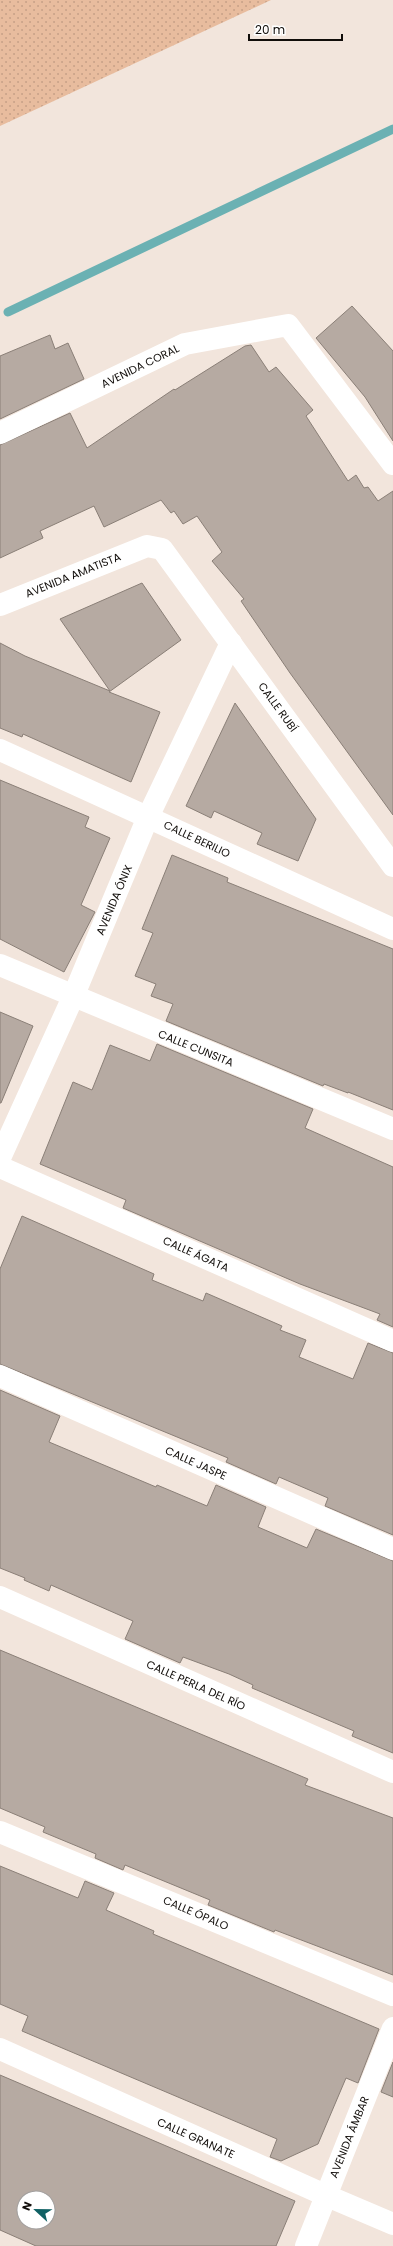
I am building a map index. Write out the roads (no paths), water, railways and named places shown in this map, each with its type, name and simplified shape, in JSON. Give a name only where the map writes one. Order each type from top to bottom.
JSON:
[{"type":"street","name":"AVENIDA CORAL","points":[[0,433],[186,344],[288,325],[393,464]]},
{"type":"street","name":"AVENIDA AMATISTA","points":[[0,605],[154,548]]},
{"type":"street","name":"CALLE RUBÍ","points":[[154,548],[231,642],[393,866]]},
{"type":"street","name":"AVENIDA ÓNIX","points":[[0,1158],[74,997],[148,817],[231,642]]},
{"type":"street","name":"CALLE BERILIO","points":[[0,750],[393,929]]},
{"type":"street","name":"CALLE CUNSITA","points":[[0,965],[393,1129]]},
{"type":"street","name":"CALLE ÁGATA","points":[[0,1167],[393,1341]]},
{"type":"street","name":"CALLE JASPE","points":[[0,1376],[393,1549]]},
{"type":"street","name":"CALLE PERLA DEL RÍO","points":[[0,1597],[393,1772]]},
{"type":"street","name":"CALLE ÓPALO","points":[[0,1832],[393,1995]]},
{"type":"street","name":"AVENIDA ÁMBAR","points":[[306,2246],[393,2028]]},
{"type":"street","name":"CALLE GRANATE","points":[[0,2049],[325,2196],[393,2224]]},
{"type":"waterway","points":[[8,312],[393,129]]}]
